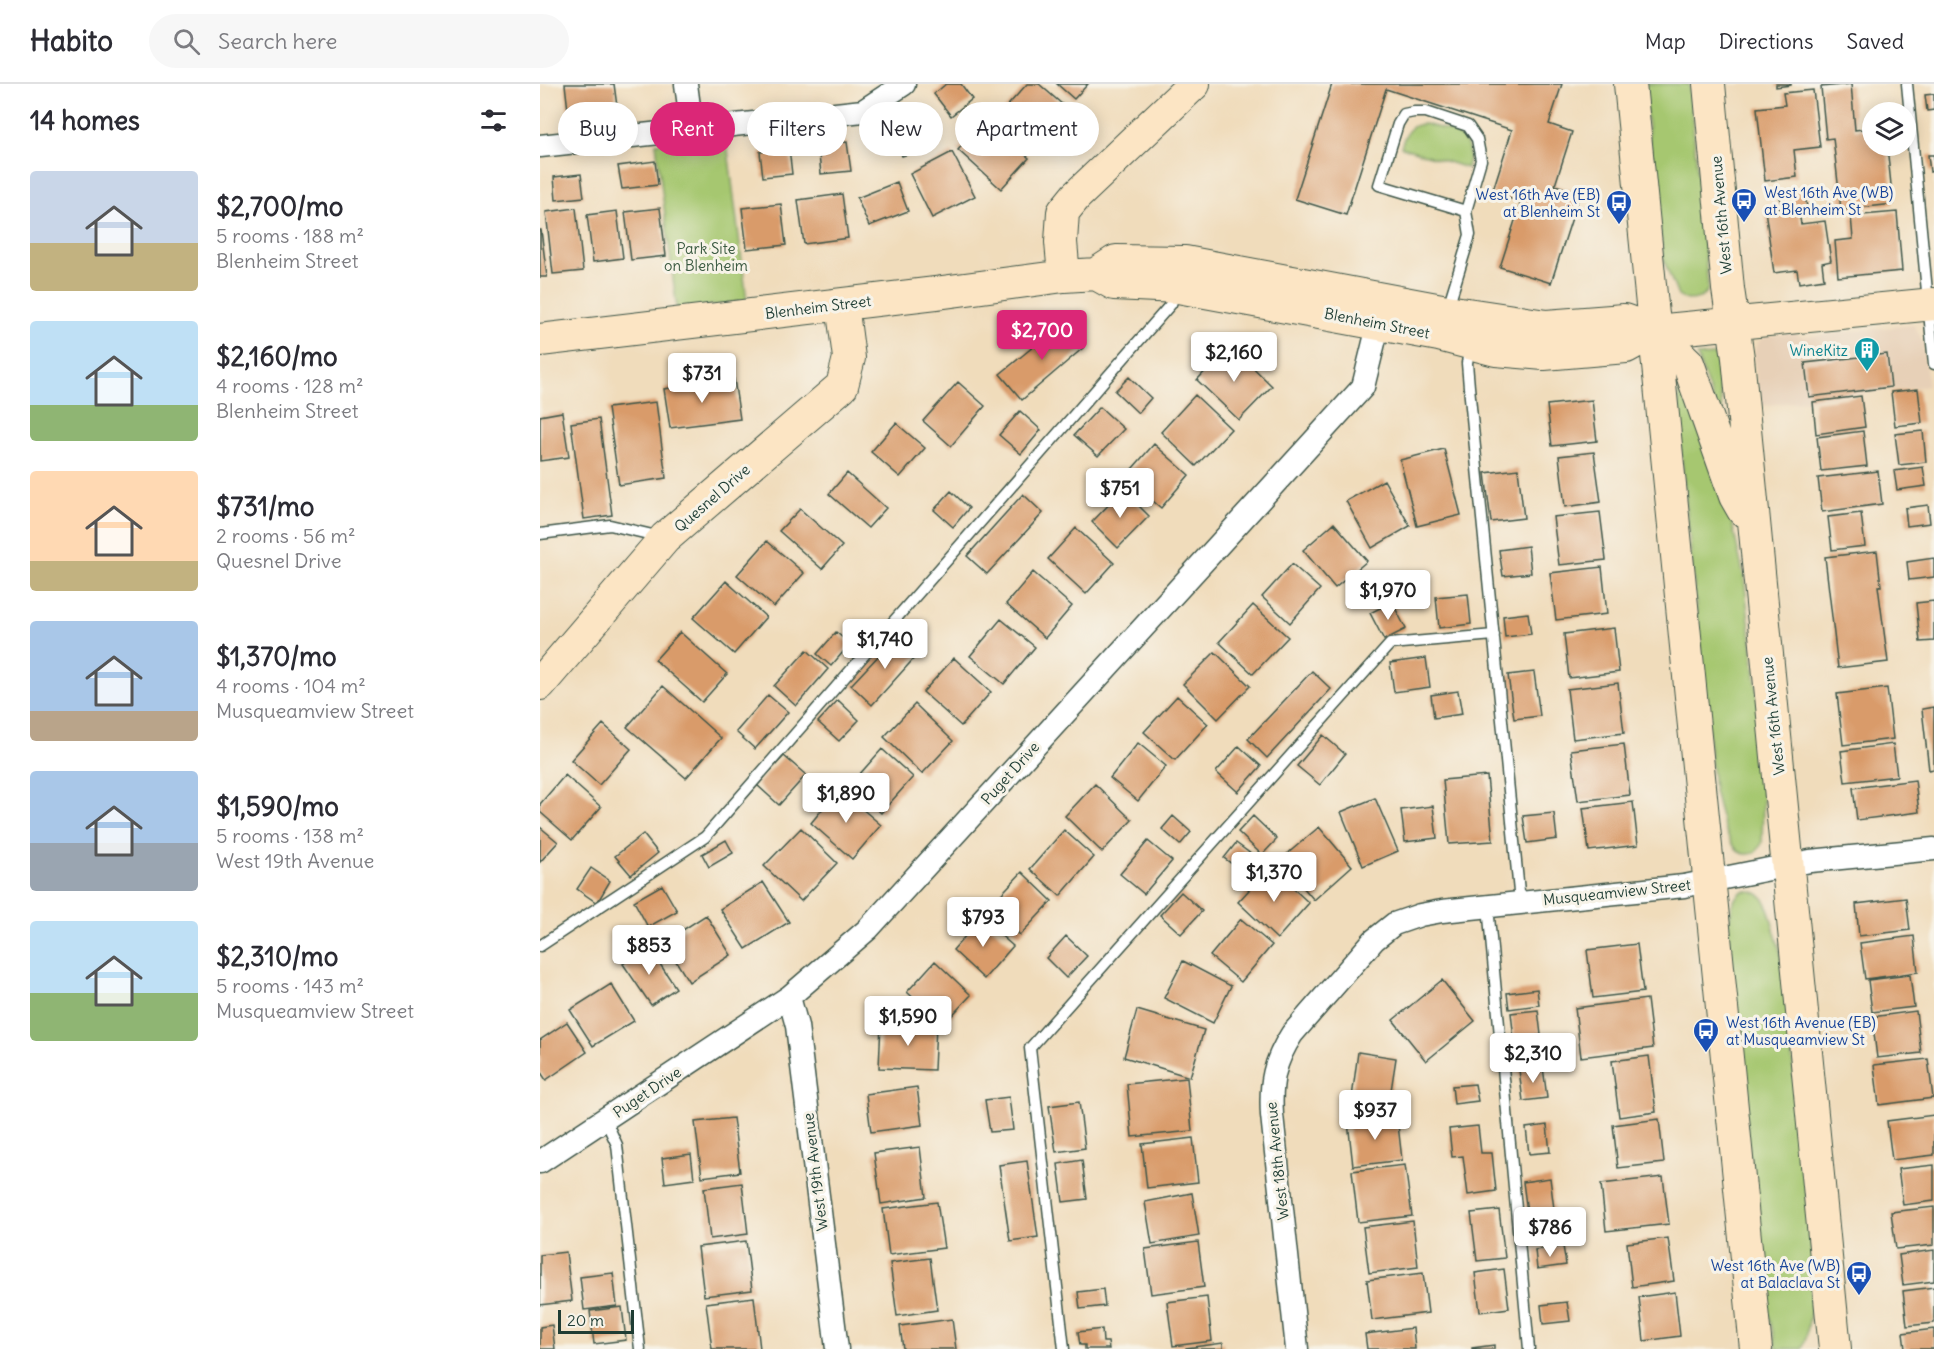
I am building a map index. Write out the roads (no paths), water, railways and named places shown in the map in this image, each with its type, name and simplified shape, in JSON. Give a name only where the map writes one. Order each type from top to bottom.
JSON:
[{"type":"main road","points":[[1064,276],[1061,242],[1063,212],[1076,196],[1194,84]]},
{"type":"main road","points":[[1630,84],[1756,1349]]},
{"type":"main road","name":"West 16th Avenue","points":[[1709,84],[1835,1349]]},
{"type":"main road","name":"Blenheim Street","points":[[540,340],[1096,274],[1116,261],[1185,262],[1382,311],[1496,350],[1544,354],[1626,347],[1655,331]]},
{"type":"main road","name":"Blenheim Street","points":[[1096,274],[1114,284],[1178,287],[1382,311],[1447,311],[1546,326],[1624,321],[1655,331],[1931,304]]},
{"type":"main road","name":"Quesnel Drive","points":[[540,684],[665,538],[842,386],[849,358],[842,304]]},
{"type":"main road","points":[[1655,331],[1688,363],[1736,496],[1755,536]]},
{"type":"street","points":[[686,84],[688,102]]},
{"type":"street","points":[[735,124],[864,111],[893,87]]},
{"type":"street","points":[[540,146],[650,134]]},
{"type":"street","name":"Puget Drive","points":[[540,1162],[789,996],[868,929],[1363,387],[1382,311]]},
{"type":"street","name":"Musqueamview Street","points":[[1329,991],[1374,940],[1394,924],[1420,915],[1520,902],[1671,887],[1810,861],[1934,849]]},
{"type":"street","name":"West 18th Avenue","points":[[1297,1349],[1270,1093],[1273,1071],[1281,1050],[1329,991]]},
{"type":"street","name":"West 19th Avenue","points":[[789,996],[797,1026],[837,1349]]},
{"type":"lane","points":[[1907,84],[1931,304],[1934,364]]},
{"type":"lane","points":[[1447,311],[1470,235],[1466,211],[1481,160],[1477,140],[1467,126],[1426,112],[1404,114],[1398,124],[1379,185],[1466,211]]},
{"type":"lane","points":[[540,946],[705,837],[1171,304],[1178,287]]},
{"type":"lane","points":[[1471,343],[1467,363],[1520,902]]},
{"type":"lane","points":[[540,534],[610,525],[665,538]]},
{"type":"lane","points":[[1065,1349],[1030,1048],[1390,645],[1494,635]]},
{"type":"lane","points":[[1488,906],[1529,1349]]},
{"type":"lane","points":[[605,1119],[617,1145],[640,1349]]},
{"type":"place","name":"West 16th Ave (WB) at Blenheim St","points":[[1744,224]]},
{"type":"place","name":"West 16th Ave (EB) at Blenheim St","points":[[1619,226]]},
{"type":"place","name":"WineKitz","points":[[1867,373]]},
{"type":"place","name":"West 16th Avenue (EB) at Musqueamview St","points":[[1706,1054]]},
{"type":"place","name":"West 16th Ave (WB) at Balaclava St","points":[[1859,1297]]},
{"type":"park label","name":"Park Site on Blenheim","points":[[706,256]]}]
